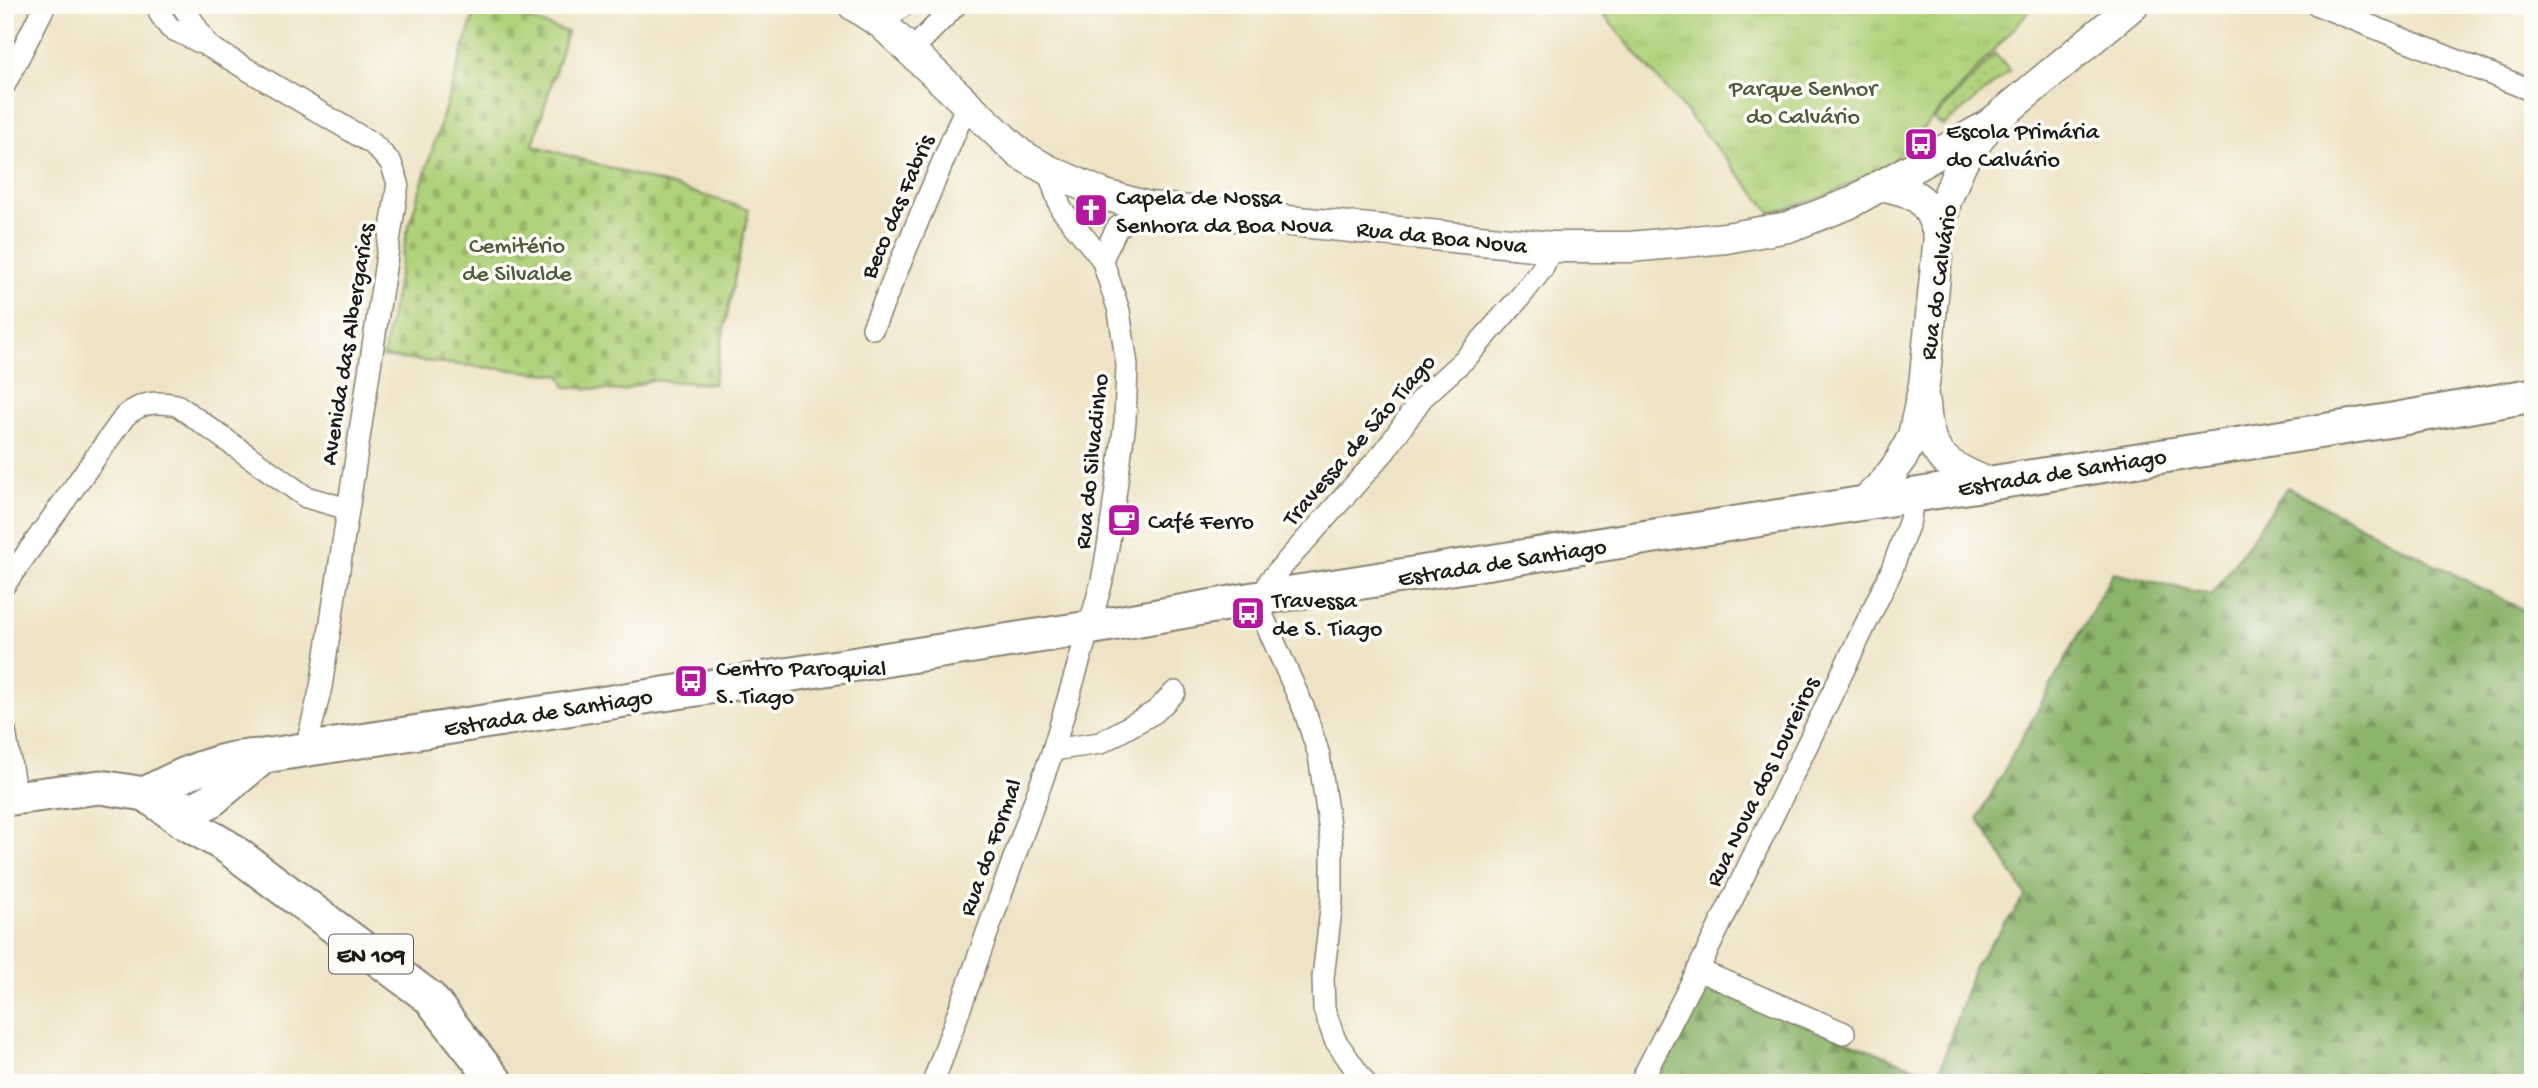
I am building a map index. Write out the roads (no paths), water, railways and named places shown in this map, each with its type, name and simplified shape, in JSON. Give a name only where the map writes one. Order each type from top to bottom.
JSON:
[{"type":"main road","name":"Rua da Boa Nova","points":[[852,5],[893,15],[912,50],[1020,154],[1048,170],[1105,195],[1148,207],[1552,247],[1630,247],[1726,237],[1788,227],[1848,204],[1989,125]]},
{"type":"main road","name":"Rua do Calvário","points":[[1913,495],[1929,482],[1934,473],[1923,443],[1926,423],[1924,385],[1939,236],[1946,201],[1961,164],[1989,125],[2133,5]]},
{"type":"main road","points":[[1880,185],[1903,189],[1920,199],[1932,213],[1939,236]]},
{"type":"main road","name":"Estrada de Santiago","points":[[189,814],[201,786],[218,778],[243,756],[264,756],[1089,628],[2533,396]]},
{"type":"main road","points":[[1863,503],[1885,482],[1901,460],[1923,443],[1955,469],[1988,483]]},
{"type":"main road","points":[[11,798],[100,787],[189,814]]},
{"type":"main road","name":"EN 109","points":[[189,814],[430,998],[497,1083]]},
{"type":"street","points":[[5,84],[45,5]]},
{"type":"street","points":[[155,10],[170,15],[180,10],[182,5]]},
{"type":"street","name":"Avenida das Albergarias","points":[[182,5],[208,46]]},
{"type":"street","points":[[912,50],[956,5]]},
{"type":"street","points":[[2318,5],[2533,92]]},
{"type":"street","name":"Avenida das Albergarias","points":[[155,10],[170,28],[208,46],[373,145],[391,163],[398,183],[321,687],[306,748]]},
{"type":"street","name":"Beco das Fabris","points":[[873,328],[967,104]]},
{"type":"street","name":"Rua do Silvadinho","points":[[1048,170],[1061,209],[1102,259],[1119,311],[1126,365],[1125,422],[1109,541],[1102,582],[1089,628]]},
{"type":"street","points":[[1102,259],[1117,228],[1148,207]]},
{"type":"street","name":"Travessa de São Tiago","points":[[1263,599],[1270,580],[1385,451],[1422,398],[1467,357],[1521,296],[1542,269],[1552,247]]},
{"type":"street","points":[[5,584],[121,421],[135,407],[146,402],[177,405],[306,497],[348,509]]},
{"type":"street","name":"Rua Nova dos Loureiros","points":[[1640,1083],[1698,970],[1891,572],[1910,520],[1913,495]]},
{"type":"street","points":[[1263,599],[1263,617],[1304,709],[1319,755],[1323,781],[1332,846],[1332,901],[1322,978],[1324,1009],[1335,1040],[1365,1083]]},
{"type":"street","name":"Rua do Formal","points":[[933,1083],[1053,750],[1089,628]]},
{"type":"street","points":[[1053,750],[1100,743],[1155,712],[1175,692]]},
{"type":"street","points":[[5,731],[11,798]]},
{"type":"street","points":[[1698,970],[1843,1032]]},
{"type":"place","name":"Escola Primária do Calvário","points":[[1921,144]]},
{"type":"place","name":"Capela de Nossa Senhora da Boa Nova","points":[[1091,210]]},
{"type":"place","name":"Café Ferro","points":[[1124,520]]},
{"type":"place","name":"Travessa de S. Tiago","points":[[1248,613]]},
{"type":"place","name":"Centro Paroquial S. Tiago","points":[[691,681]]},
{"type":"park label","name":"Parque Senhor do Calvário","points":[[1803,101]]},
{"type":"park label","name":"Cemitério de Silvalde","points":[[517,258]]}]
